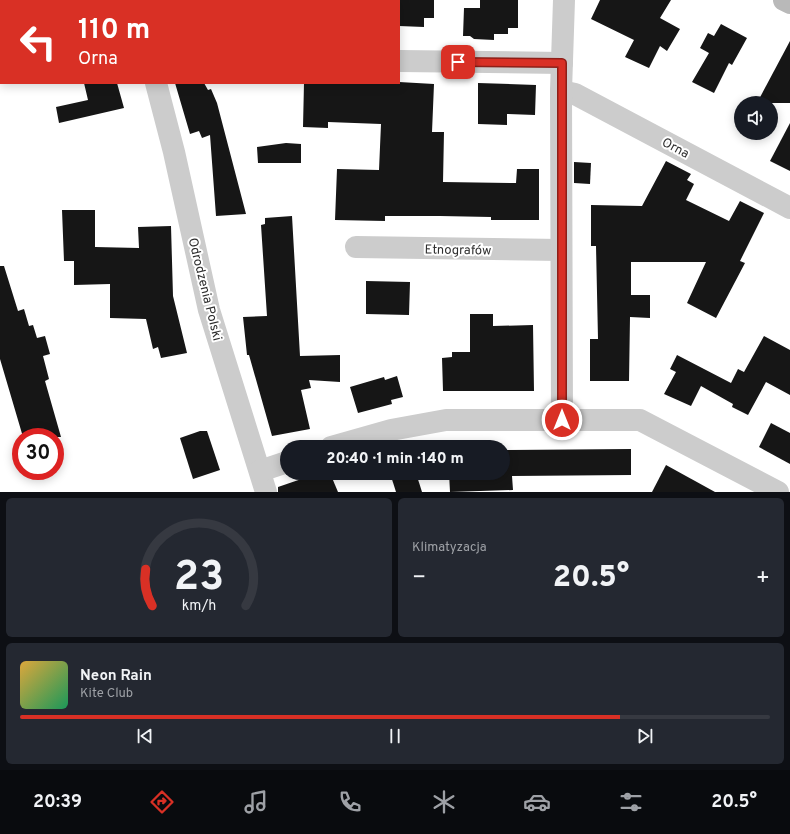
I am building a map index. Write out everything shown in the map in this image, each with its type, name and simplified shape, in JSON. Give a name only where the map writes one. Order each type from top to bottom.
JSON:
[{"type":"street","points":[[562,420],[561,91],[564,0]]},
{"type":"street","points":[[784,0],[790,3]]},
{"type":"street","points":[[400,61],[562,63]]},
{"type":"street","name":"Odrodzenia Polski","points":[[156,84],[174,152],[209,310],[266,492]]},
{"type":"street","name":"Orna","points":[[561,91],[575,94],[790,208]]},
{"type":"street","name":"Etnografów","points":[[356,247],[561,250]]},
{"type":"street","points":[[356,440],[391,430],[446,420],[640,420],[778,492]]},
{"type":"street","points":[[260,471],[280,464]]},
{"type":"building","points":[[400,0],[434,0],[434,18],[424,18],[424,27],[400,26]]},
{"type":"building","points":[[480,0],[518,0],[518,28],[508,28],[508,34],[494,34],[494,40],[474,39],[470,36],[463,36],[464,8],[480,8]]},
{"type":"building","points":[[600,0],[671,0],[660,18],[680,29],[667,51],[660,46],[649,68],[625,57],[634,40],[591,19]]},
{"type":"building","points":[[721,24],[747,38],[732,65],[729,63],[714,93],[692,82],[709,53],[700,48],[708,33],[714,36]]},
{"type":"building","points":[[790,41],[790,103],[778,103],[778,96],[761,96]]},
{"type":"building","points":[[400,82],[434,84],[432,132],[444,132],[443,182],[516,183],[517,169],[539,169],[539,220],[491,220],[491,217],[385,216],[385,221],[335,220],[337,169],[379,170],[381,124],[328,122],[328,128],[303,127],[304,84],[400,84]]},
{"type":"building","points":[[478,83],[536,85],[535,115],[507,114],[507,125],[478,124]]},
{"type":"building","points":[[84,84],[117,84],[124,108],[59,123],[56,107],[88,100]]},
{"type":"building","points":[[175,84],[205,84],[208,90],[211,89],[217,103],[246,214],[216,216],[210,135],[202,138],[199,131],[190,134]]},
{"type":"building","points":[[790,123],[790,171],[770,161]]},
{"type":"building","points":[[286,143],[301,144],[301,163],[258,163],[257,147]]},
{"type":"building","points":[[666,161],[691,174],[687,180],[694,184],[686,200],[729,221],[740,201],[764,213],[740,261],[745,263],[716,318],[687,303],[706,262],[631,262],[631,295],[650,295],[650,318],[630,317],[629,381],[590,381],[590,339],[598,339],[596,246],[591,246],[591,205],[642,206]]},
{"type":"building","points":[[574,162],[591,163],[590,184],[574,183]]},
{"type":"building","points":[[62,210],[95,210],[95,247],[139,248],[138,227],[171,226],[173,296],[187,353],[161,358],[158,347],[153,349],[146,319],[110,318],[110,284],[74,285],[74,261],[64,261]]},
{"type":"building","points":[[292,216],[300,356],[340,355],[340,382],[309,380],[311,388],[301,390],[310,429],[272,436],[249,355],[247,355],[243,317],[267,316],[261,225],[265,224],[265,218]]},
{"type":"building","points":[[0,266],[4,266],[18,311],[24,309],[29,326],[33,325],[37,338],[45,336],[50,354],[43,356],[49,379],[45,381],[58,428],[20,428],[0,359]]},
{"type":"building","points":[[366,281],[410,282],[409,315],[366,314]]},
{"type":"building","points":[[470,314],[493,314],[493,326],[533,325],[534,391],[443,391],[442,358],[452,357],[452,352],[470,352]]},
{"type":"building","points":[[764,336],[790,350],[790,395],[766,382],[748,415],[732,407],[733,404],[701,386],[691,406],[664,394],[676,372],[670,369],[677,355],[731,383],[738,369],[744,372]]},
{"type":"building","points":[[397,376],[403,397],[391,400],[392,404],[358,413],[350,387],[384,377],[385,380]]},
{"type":"building","points":[[771,423],[790,433],[790,464],[759,447]]},
{"type":"building","points":[[200,431],[207,431],[220,470],[193,479],[180,438]]},
{"type":"building","points":[[631,449],[631,475],[512,476],[513,490],[450,492],[449,480],[510,480],[510,450]]},
{"type":"building","points":[[666,465],[715,492],[652,492]]},
{"type":"building","points":[[298,480],[333,480],[338,492],[278,492],[278,487]]},
{"type":"building","points":[[392,480],[418,480],[422,492],[396,492]]},
{"type":"route","points":[[458,62],[562,63],[562,420]]}]
